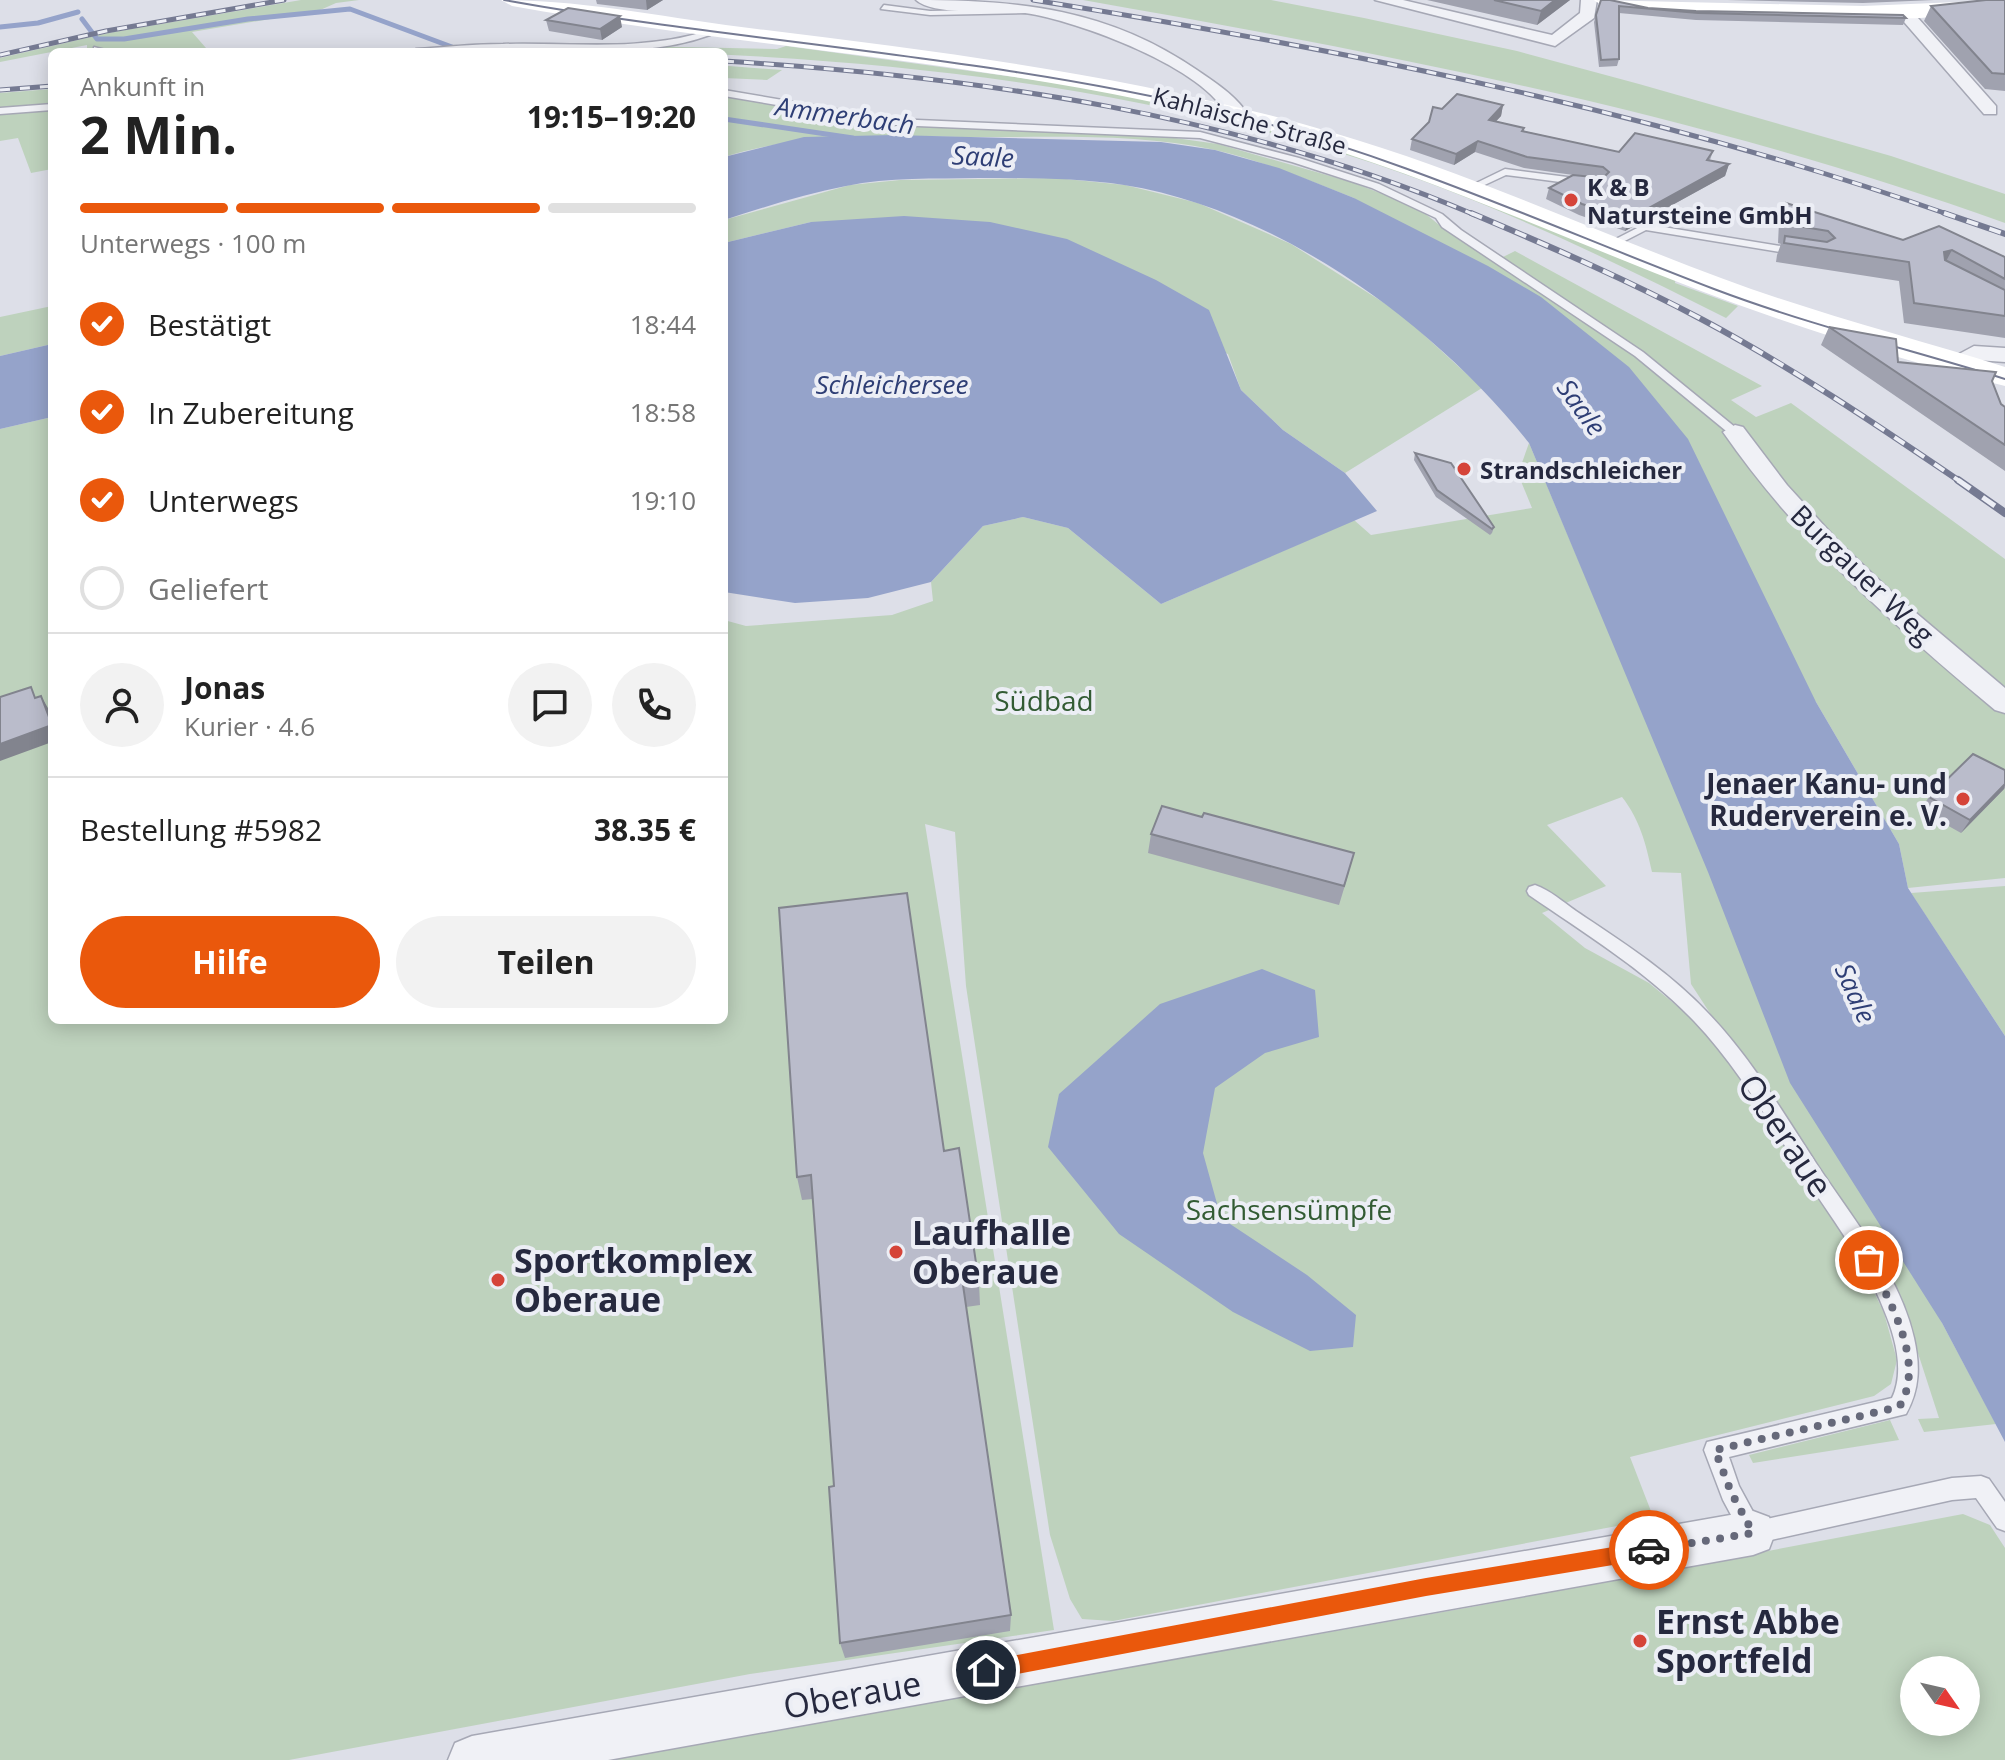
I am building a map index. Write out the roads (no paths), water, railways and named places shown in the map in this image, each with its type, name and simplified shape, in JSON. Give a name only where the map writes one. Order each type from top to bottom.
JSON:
[{"type":"main road","name":"Kahlaische Straße","points":[[512,0],[707,33],[992,65],[1109,85],[1233,113],[1392,159],[1473,187],[1749,299],[2005,377]]},
{"type":"main road","points":[[1605,0],[1714,8],[1904,12],[2005,2]]},
{"type":"street","points":[[924,0],[1037,11],[1113,33],[1158,51],[1208,84],[1234,107],[1233,113]]},
{"type":"street","points":[[1383,0],[1555,41],[1588,15],[1589,0]]},
{"type":"street","points":[[1904,12],[1990,110]]},
{"type":"street","name":"Kahlaische Straße","points":[[1957,361],[1974,353],[2005,355]]},
{"type":"street","name":"Burgauer Weg","points":[[1735,432],[1777,488],[1844,559],[1919,632],[2005,703]]},
{"type":"street","name":"Oberaue","points":[[472,1760],[1048,1659],[1432,1600],[1753,1533]]},
{"type":"lane","points":[[884,7],[930,13],[1037,11]]},
{"type":"lane","points":[[473,48],[649,45],[690,42],[707,33]]},
{"type":"lane","points":[[728,94],[894,122],[1200,135],[1330,170],[1416,203],[1639,354],[1735,432]]},
{"type":"lane","points":[[0,111],[48,107]]},
{"type":"lane","points":[[1473,187],[1505,172],[1598,184]]},
{"type":"lane","points":[[1611,244],[1645,227],[1819,256]]},
{"type":"lane","name":"Oberaue","points":[[1535,891],[1660,978],[1701,1017],[1729,1051],[1795,1146],[1869,1260],[1894,1313],[1908,1360],[1907,1395],[1899,1407],[1715,1450],[1731,1492],[1753,1533],[1952,1489],[1981,1487],[2005,1520]]},
{"type":"water","name":"Saale","points":[[894,135],[1161,142],[1215,150],[1279,168],[1354,198],[1488,266],[1541,297],[1629,367],[1688,439],[1816,702],[1899,844],[1908,888],[2005,1036],[2005,1442],[1942,1323],[1790,1083],[1708,872],[1529,443],[1491,399],[1448,356],[1400,315],[1349,278],[1295,246],[1239,219],[1181,198],[1124,185],[1070,180],[895,180],[831,189],[728,219],[728,156],[804,137]]},
{"type":"water","name":"Schleichersee","points":[[904,216],[990,222],[1067,239],[1156,280],[1209,310],[1241,390],[1283,430],[1345,473],[1377,511],[1161,604],[1068,528],[1023,517],[983,526],[931,582],[868,598],[795,603],[728,593],[728,242],[811,222]]},
{"type":"water","points":[[48,345],[48,418],[0,429],[0,356]]},
{"type":"water","points":[[1262,969],[1315,990],[1319,1037],[1265,1053],[1215,1088],[1203,1153],[1221,1218],[1307,1275],[1356,1315],[1353,1347],[1310,1351],[1233,1312],[1119,1234],[1048,1147],[1059,1094],[1160,1004]]},
{"type":"waterway","name":"Ammerbach","points":[[82,19],[97,39],[124,39],[248,19],[350,9],[452,47]]},
{"type":"waterway","name":"Ammerbach","points":[[0,27],[38,23],[78,12]]},
{"type":"waterway","name":"Ammerbach","points":[[728,120],[853,138]]},
{"type":"tram line","points":[[504,0],[683,28],[1044,76],[1222,112],[1348,148],[1750,302],[2005,379]]},
{"type":"railway","points":[[0,55],[106,31],[284,0]]},
{"type":"railway","points":[[1033,0],[1265,40],[1497,87],[1726,144],[1944,213]]},
{"type":"railway","points":[[728,61],[916,78],[1107,106],[1201,126],[1294,151],[1385,180],[1475,215]]},
{"type":"railway","points":[[0,90],[48,86]]},
{"type":"railway","points":[[1471,213],[1617,277],[1736,338],[1802,377],[1961,482]]},
{"type":"railway","points":[[1944,213],[1950,215]]},
{"type":"railway","points":[[1944,213],[2005,234]]},
{"type":"railway","points":[[1958,480],[2005,513]]},
{"type":"place","name":"K & B Natursteine GmbH","points":[[1571,200]]},
{"type":"place","name":"Strandschleicher","points":[[1464,469]]},
{"type":"place","name":"Jenaer Kanu- und Ruderverein e. V.","points":[[1963,799]]},
{"type":"place","name":"Laufhalle Oberaue","points":[[896,1252]]},
{"type":"place","name":"Sportkomplex Oberaue","points":[[498,1280]]},
{"type":"place","name":"Ernst Abbe Sportfeld","points":[[1640,1641]]},
{"type":"park label","name":"Südbad","points":[[1044,700]]},
{"type":"park label","name":"Sachsensümpfe","points":[[1289,1209]]}]
